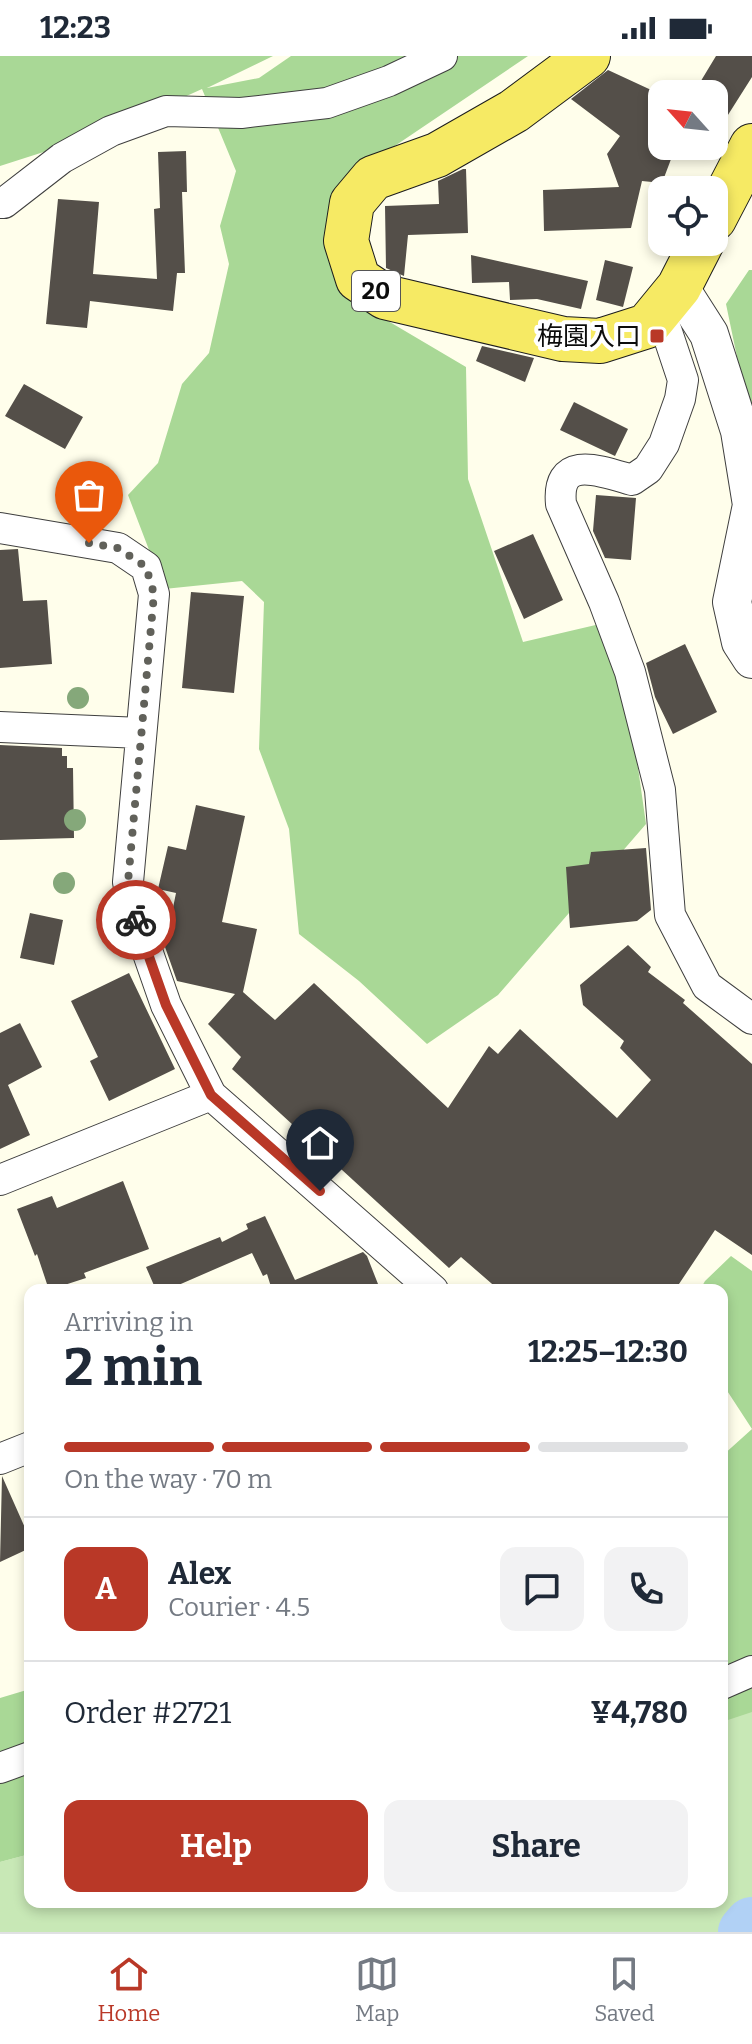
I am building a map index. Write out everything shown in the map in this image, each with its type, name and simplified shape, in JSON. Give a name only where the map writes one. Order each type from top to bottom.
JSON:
[{"type":"main road","name":"20","points":[[588,56],[514,111],[437,155],[373,178],[352,203],[346,241],[358,279],[385,297],[563,339],[600,341],[647,326],[669,299],[694,256]]},
{"type":"main road","points":[[728,192],[752,146]]},
{"type":"street","points":[[0,203],[62,158],[111,131],[166,111],[241,113],[327,103],[389,81],[442,56]]},
{"type":"street","points":[[669,299],[709,334],[740,431],[752,505],[732,602],[741,642],[752,659]]},
{"type":"street","points":[[669,299],[683,380],[680,399],[664,444],[648,469],[632,480],[595,470],[576,469],[566,476],[560,489],[561,504],[604,602],[630,672],[660,790],[670,915],[707,986],[752,1019]]},
{"type":"street","points":[[0,528],[118,548],[146,567],[154,594],[128,882],[136,919],[166,1005],[211,1095],[422,1284]]},
{"type":"street","points":[[0,727],[141,733]]},
{"type":"street","points":[[0,1180],[211,1095]]},
{"type":"street","points":[[0,1459],[24,1449]]},
{"type":"street","points":[[728,1681],[752,1671]]},
{"type":"street","points":[[0,1768],[24,1759]]},
{"type":"green space","points":[[0,56],[273,56],[207,88],[259,78],[291,56],[528,56],[374,160],[350,253],[383,318],[466,367],[468,479],[523,642],[617,620],[646,824],[498,995],[427,1044],[359,981],[299,934],[289,829],[259,749],[264,602],[242,581],[164,589],[128,495],[158,463],[182,384],[209,353],[229,264],[220,226],[236,171],[202,89],[109,131],[0,166]]},
{"type":"green space","points":[[752,270],[752,429],[726,304]]},
{"type":"green space","points":[[731,1256],[752,1271],[752,1429],[728,1392],[728,1284],[703,1284]]},
{"type":"green space","points":[[752,1429],[752,1712],[728,1720],[728,1451]]},
{"type":"green space","points":[[24,1691],[24,1856],[0,1862],[0,1698]]},
{"type":"green space","points":[[752,1707],[752,1932],[0,1932],[0,1862],[24,1856],[24,1908],[728,1908],[728,1713]]},
{"type":"building","points":[[716,56],[752,56],[752,77],[728,115],[728,80],[701,80]]},
{"type":"building","points":[[608,70],[648,89],[648,160],[671,160],[665,176],[648,176],[648,182],[642,181],[631,228],[544,231],[543,190],[619,187],[607,154],[620,136],[571,99]]},
{"type":"building","points":[[186,151],[187,192],[182,192],[185,273],[177,273],[173,311],[90,301],[87,328],[46,324],[58,199],[99,202],[93,274],[157,279],[154,209],[160,208],[158,152]]},
{"type":"building","points":[[466,169],[468,233],[408,235],[404,276],[386,268],[385,206],[439,204],[438,181]]},
{"type":"building","points":[[471,255],[588,281],[581,309],[537,299],[510,300],[509,282],[472,283]]},
{"type":"building","points":[[605,260],[633,267],[623,307],[596,300]]},
{"type":"building","points":[[482,346],[534,358],[525,382],[476,361]]},
{"type":"building","points":[[24,384],[83,417],[65,449],[5,416]]},
{"type":"building","points":[[574,402],[628,429],[615,456],[560,430]]},
{"type":"building","points":[[596,495],[636,498],[631,560],[605,558],[593,531]]},
{"type":"building","points":[[533,534],[563,600],[524,619],[494,551]]},
{"type":"building","points":[[18,549],[23,601],[47,600],[52,664],[0,668],[0,550]]},
{"type":"building","points":[[191,592],[244,596],[234,693],[182,688]]},
{"type":"building","points":[[685,644],[717,712],[673,734],[655,697],[646,663]]},
{"type":"building","points":[[0,745],[62,748],[62,756],[67,756],[67,768],[73,768],[74,838],[0,840]]},
{"type":"building","points":[[196,805],[245,816],[222,922],[257,929],[243,992],[275,1020],[314,983],[448,1108],[489,1046],[498,1054],[520,1029],[617,1118],[651,1080],[620,1048],[624,1041],[583,1005],[580,985],[628,945],[651,967],[648,972],[685,1000],[683,1003],[752,1064],[752,1255],[715,1230],[679,1284],[492,1284],[461,1257],[449,1268],[232,1069],[241,1057],[208,1024],[235,994],[177,981],[165,947],[176,893],[158,889],[168,846],[186,850]]},
{"type":"building","points":[[646,848],[651,910],[637,921],[570,928],[566,867],[589,864],[591,852]]},
{"type":"building","points":[[30,913],[63,920],[54,965],[20,958]]},
{"type":"building","points":[[129,973],[175,1069],[109,1101],[90,1061],[98,1057],[71,1001]]},
{"type":"building","points":[[20,1023],[42,1067],[8,1085],[30,1135],[0,1149],[0,1033]]},
{"type":"building","points":[[123,1181],[149,1249],[84,1273],[86,1278],[68,1284],[47,1284],[17,1209],[52,1196],[57,1208]]},
{"type":"building","points":[[265,1216],[295,1280],[363,1252],[378,1284],[270,1284],[252,1253],[181,1284],[153,1284],[146,1267],[220,1237],[222,1242],[248,1229],[246,1224]]},
{"type":"building","points":[[2,1476],[24,1526],[24,1551],[0,1562]]},
{"type":"waterway","points":[[746,1932],[752,1925]]},
{"type":"way so far","points":[[89,543],[118,548],[146,567],[154,594],[128,882],[136,920]]},
{"type":"place","name":"梅園入口","points":[[657,336]]},
{"type":"route","points":[[136,920],[166,1005],[211,1095],[320,1191]]}]
